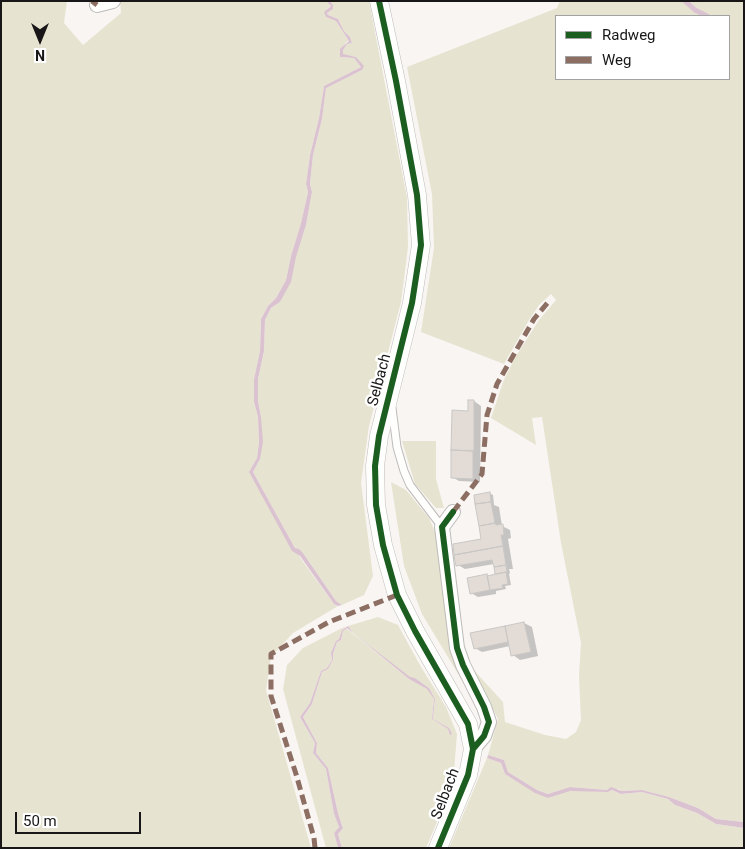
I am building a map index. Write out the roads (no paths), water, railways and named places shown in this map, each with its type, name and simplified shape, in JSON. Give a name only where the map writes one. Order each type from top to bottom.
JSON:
[{"type":"street","points":[[97,5],[113,1]]},
{"type":"street","name":"Selbach","points":[[378,1],[396,81],[417,194],[421,245],[412,303],[379,436],[375,466],[376,505],[383,545],[397,596],[415,632],[468,724],[472,749],[468,775],[438,848]]},
{"type":"street","points":[[442,527],[453,512]]},
{"type":"street","name":"Selbach","points":[[442,527],[457,648],[489,722],[484,736],[472,749]]},
{"type":"lane","points":[[390,391],[397,447],[404,471],[410,485],[442,527]]},
{"type":"waterway","points":[[685,1],[695,10],[705,15]]}]
